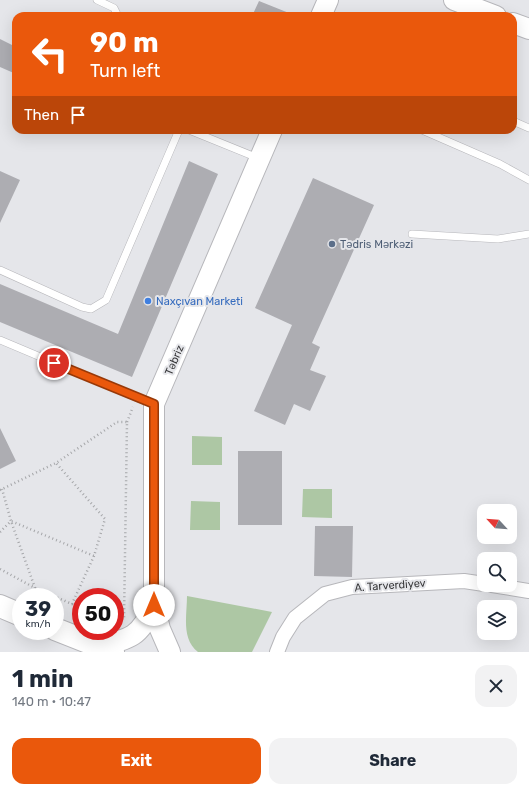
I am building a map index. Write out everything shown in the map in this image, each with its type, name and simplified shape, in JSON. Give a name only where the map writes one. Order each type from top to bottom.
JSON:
[{"type":"highway","points":[[0,606],[12,611]]},
{"type":"highway","points":[[64,632],[105,649]]},
{"type":"main road","points":[[323,12],[328,0]]},
{"type":"main road","points":[[454,0],[486,12]]},
{"type":"main road","points":[[517,24],[529,29]]},
{"type":"main road","name":"Təbriz","points":[[154,605],[145,401],[270,134]]},
{"type":"main road","points":[[105,649],[135,635],[146,623],[154,605]]},
{"type":"main road","points":[[154,605],[160,628],[170,652]]},
{"type":"street","name":"A. Tarverdiyev","points":[[277,652],[283,637],[295,618],[325,594],[360,586],[464,580],[477,583]]},
{"type":"street","points":[[517,589],[529,591]]},
{"type":"lane","points":[[97,0],[114,8],[116,12]]},
{"type":"lane","points":[[517,123],[529,128]]},
{"type":"lane","points":[[0,270],[82,307],[90,309],[106,300],[177,134]]},
{"type":"lane","points":[[199,134],[260,158]]},
{"type":"lane","points":[[431,134],[500,164],[529,180]]},
{"type":"lane","points":[[412,234],[498,239],[529,234]]},
{"type":"lane","points":[[0,340],[145,401]]},
{"type":"path","points":[[124,622],[127,422],[145,401]]},
{"type":"path","points":[[35,588],[1,490],[56,463],[117,422],[127,422]]},
{"type":"path","points":[[56,463],[105,519],[94,556],[79,588]]},
{"type":"path","points":[[11,521],[94,556]]},
{"type":"path","points":[[0,532],[11,521]]},
{"type":"path","points":[[0,569],[35,588]]},
{"type":"path","points":[[64,601],[72,604]]},
{"type":"green space","points":[[192,436],[222,437],[222,465],[192,465]]},
{"type":"green space","points":[[303,489],[332,489],[332,518],[302,517]]},
{"type":"green space","points":[[191,501],[220,502],[220,530],[190,530]]},
{"type":"green space","points":[[187,596],[272,612],[252,652],[198,652],[193,647],[187,634]]},
{"type":"building","points":[[259,1],[286,12],[254,12]]},
{"type":"building","points":[[0,39],[12,45],[12,72],[0,67]]},
{"type":"building","points":[[189,161],[218,174],[132,377],[0,322],[0,284],[118,334]]},
{"type":"building","points":[[0,171],[20,180],[0,223]]},
{"type":"building","points":[[313,178],[374,205],[312,343],[320,347],[310,370],[326,376],[310,411],[294,404],[285,425],[254,411],[292,325],[255,308]]},
{"type":"building","points":[[0,428],[16,461],[0,469]]},
{"type":"building","points":[[238,451],[282,451],[282,525],[238,525]]},
{"type":"building","points":[[315,526],[353,526],[352,577],[314,576]]},
{"type":"place","name":"Tədris Mərkəzi","points":[[332,244]]},
{"type":"place","name":"Naxçıvan Marketi","points":[[148,301]]},
{"type":"route","points":[[54,363],[136,398],[154,404],[154,605]]}]
